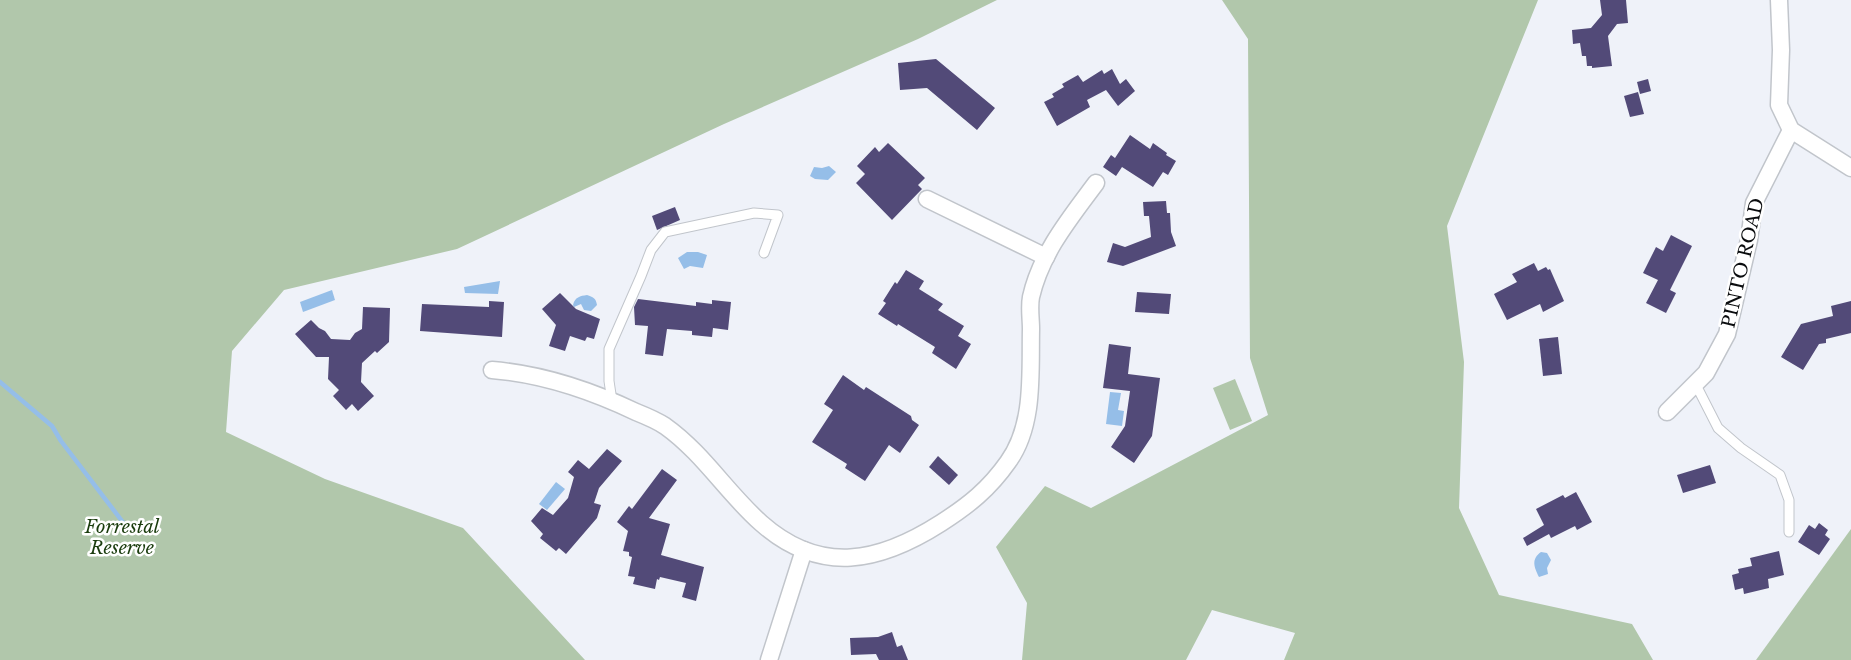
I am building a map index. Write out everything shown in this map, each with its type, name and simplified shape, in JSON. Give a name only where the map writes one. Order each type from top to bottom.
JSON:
[{"type":"street","points":[[1779,0],[1779,105],[1791,130],[1851,168]]},
{"type":"street","name":"PINTO ROAD","points":[[1667,412],[1706,373],[1727,334],[1749,240],[1754,202],[1791,130]]},
{"type":"street","points":[[492,370],[518,372],[612,401],[662,424],[679,436],[711,467],[762,524],[787,542],[804,550],[831,557],[860,558],[894,548],[926,532],[983,493],[1016,451],[1026,419],[1031,300],[1037,275],[1069,218],[1096,183]]},
{"type":"street","points":[[927,199],[1046,257]]},
{"type":"street","points":[[768,660],[804,550]]},
{"type":"lane","points":[[612,401],[609,381],[609,349],[651,250],[665,232],[754,213],[778,215],[764,254]]},
{"type":"lane","points":[[1695,383],[1718,428],[1741,448],[1780,475],[1789,500],[1789,532]]},
{"type":"green space","name":"Forrestal Reserve","points":[[0,0],[997,0],[918,39],[724,124],[457,249],[284,290],[232,351],[226,432],[325,479],[463,528],[585,660],[0,660]]},
{"type":"green space","points":[[1222,0],[1538,0],[1447,226],[1464,362],[1459,508],[1499,595],[1632,624],[1653,660],[1284,660],[1295,633],[1212,610],[1186,660],[1022,660],[1027,603],[996,547],[1045,486],[1091,508],[1268,415],[1250,358],[1248,39]]},
{"type":"green space","points":[[1235,379],[1252,421],[1230,430],[1213,388]]},
{"type":"green space","points":[[1851,529],[1851,660],[1756,660]]},
{"type":"water","points":[[829,166],[836,172],[828,180],[815,179],[810,176],[814,167],[822,168]]},
{"type":"water","points":[[687,252],[698,252],[707,255],[703,268],[690,266],[684,269],[678,258]]},
{"type":"water","points":[[500,281],[498,294],[465,293],[464,287]]},
{"type":"water","points":[[332,290],[335,300],[303,312],[300,302]]},
{"type":"water","points":[[587,295],[594,298],[597,303],[591,311],[584,310],[581,304],[574,307],[576,299]]},
{"type":"water","points":[[1110,392],[1121,393],[1118,410],[1124,411],[1122,426],[1106,424]]},
{"type":"water","points":[[556,482],[565,489],[547,510],[539,504]]},
{"type":"water","points":[[1541,552],[1547,553],[1551,560],[1547,568],[1548,574],[1539,577],[1534,563],[1536,557]]},
{"type":"building","points":[[1600,0],[1626,0],[1628,23],[1617,24],[1608,36],[1612,66],[1592,68],[1592,66],[1587,66],[1586,56],[1582,56],[1580,43],[1573,44],[1572,30],[1591,28],[1602,15]]},
{"type":"building","points":[[936,59],[995,108],[977,130],[927,88],[900,90],[898,63]]},
{"type":"building","points":[[1112,69],[1120,84],[1126,79],[1135,91],[1118,106],[1106,90],[1087,100],[1090,107],[1057,126],[1044,102],[1054,97],[1052,94],[1064,87],[1062,84],[1078,75],[1083,82],[1102,70],[1104,74]]},
{"type":"building","points":[[1648,79],[1651,91],[1640,94],[1637,82]]},
{"type":"building","points":[[1638,92],[1644,114],[1630,117],[1624,96]]},
{"type":"building","points":[[1130,135],[1150,149],[1153,143],[1176,161],[1168,175],[1163,172],[1153,187],[1122,167],[1116,176],[1103,167],[1111,155],[1115,158]]},
{"type":"building","points":[[888,143],[925,178],[918,185],[922,189],[892,220],[856,183],[865,174],[857,166],[875,147],[879,152]]},
{"type":"building","points":[[1166,201],[1167,213],[1170,213],[1171,232],[1176,246],[1123,266],[1107,262],[1113,243],[1125,247],[1151,237],[1149,216],[1144,216],[1143,202]]},
{"type":"building","points":[[675,207],[680,220],[657,230],[652,216]]},
{"type":"building","points":[[1671,235],[1692,246],[1670,290],[1676,293],[1666,313],[1646,303],[1658,280],[1643,273],[1656,247],[1663,251]]},
{"type":"building","points":[[1534,263],[1538,271],[1546,267],[1548,270],[1550,269],[1564,301],[1543,312],[1540,304],[1507,320],[1494,294],[1517,282],[1512,274]]},
{"type":"building","points":[[906,270],[924,281],[919,289],[943,304],[938,310],[964,326],[958,336],[971,344],[956,369],[932,353],[935,347],[878,314],[886,303],[883,301],[895,282],[897,284]]},
{"type":"building","points":[[1137,292],[1171,294],[1169,314],[1135,312]]},
{"type":"building","points":[[560,293],[576,309],[600,319],[594,339],[587,337],[585,341],[570,336],[565,351],[549,346],[556,325],[542,309]]},
{"type":"building","points":[[638,299],[696,306],[696,302],[712,304],[712,300],[731,302],[728,330],[713,328],[712,337],[692,335],[692,331],[667,329],[663,356],[645,354],[648,326],[635,325],[634,307]]},
{"type":"building","points":[[489,301],[504,302],[502,337],[420,331],[422,304],[489,307]]},
{"type":"building","points":[[1851,301],[1851,333],[1826,339],[1826,343],[1819,344],[1803,370],[1781,357],[1801,324],[1833,316],[1831,306]]},
{"type":"building","points":[[363,307],[390,308],[389,342],[362,363],[361,382],[374,396],[358,411],[352,404],[346,410],[333,396],[339,390],[328,379],[329,357],[316,357],[295,334],[311,320],[325,331],[331,339],[350,340],[355,333],[362,329]]},
{"type":"building","points":[[1558,337],[1562,374],[1543,376],[1539,339]]},
{"type":"building","points":[[1109,344],[1131,347],[1128,374],[1160,378],[1152,436],[1134,463],[1111,447],[1125,426],[1130,391],[1103,388]]},
{"type":"building","points":[[843,375],[864,390],[866,387],[911,416],[912,420],[919,425],[900,453],[889,445],[865,481],[845,468],[847,464],[812,442],[833,410],[824,404]]},
{"type":"building","points":[[607,449],[622,461],[599,488],[594,503],[601,505],[597,518],[566,554],[559,548],[556,551],[540,538],[543,534],[531,521],[542,508],[553,515],[568,498],[574,477],[568,472],[578,460],[589,469]]},
{"type":"building","points":[[938,456],[958,475],[949,485],[929,467]]},
{"type":"building","points":[[1710,465],[1716,483],[1683,493],[1677,475]]},
{"type":"building","points":[[662,469],[677,480],[649,518],[670,524],[661,555],[704,567],[696,601],[682,597],[686,583],[660,577],[659,580],[657,579],[655,589],[633,584],[635,577],[628,576],[632,557],[629,556],[629,552],[623,551],[628,531],[617,522],[629,506],[632,509]]},
{"type":"building","points":[[1576,492],[1592,522],[1577,530],[1575,526],[1551,538],[1549,534],[1527,546],[1523,538],[1544,525],[1536,509],[1563,495],[1565,498]]},
{"type":"building","points":[[1819,523],[1828,530],[1825,535],[1830,539],[1819,555],[1798,542],[1809,525],[1815,529]]},
{"type":"building","points":[[1779,551],[1784,575],[1768,579],[1769,588],[1744,594],[1743,588],[1735,590],[1732,575],[1739,573],[1738,569],[1752,566],[1750,558]]},
{"type":"building","points":[[892,632],[897,647],[902,645],[908,660],[879,660],[876,654],[851,655],[850,638],[878,637]]},
{"type":"waterway","points":[[0,382],[52,426],[61,441],[125,525]]}]
